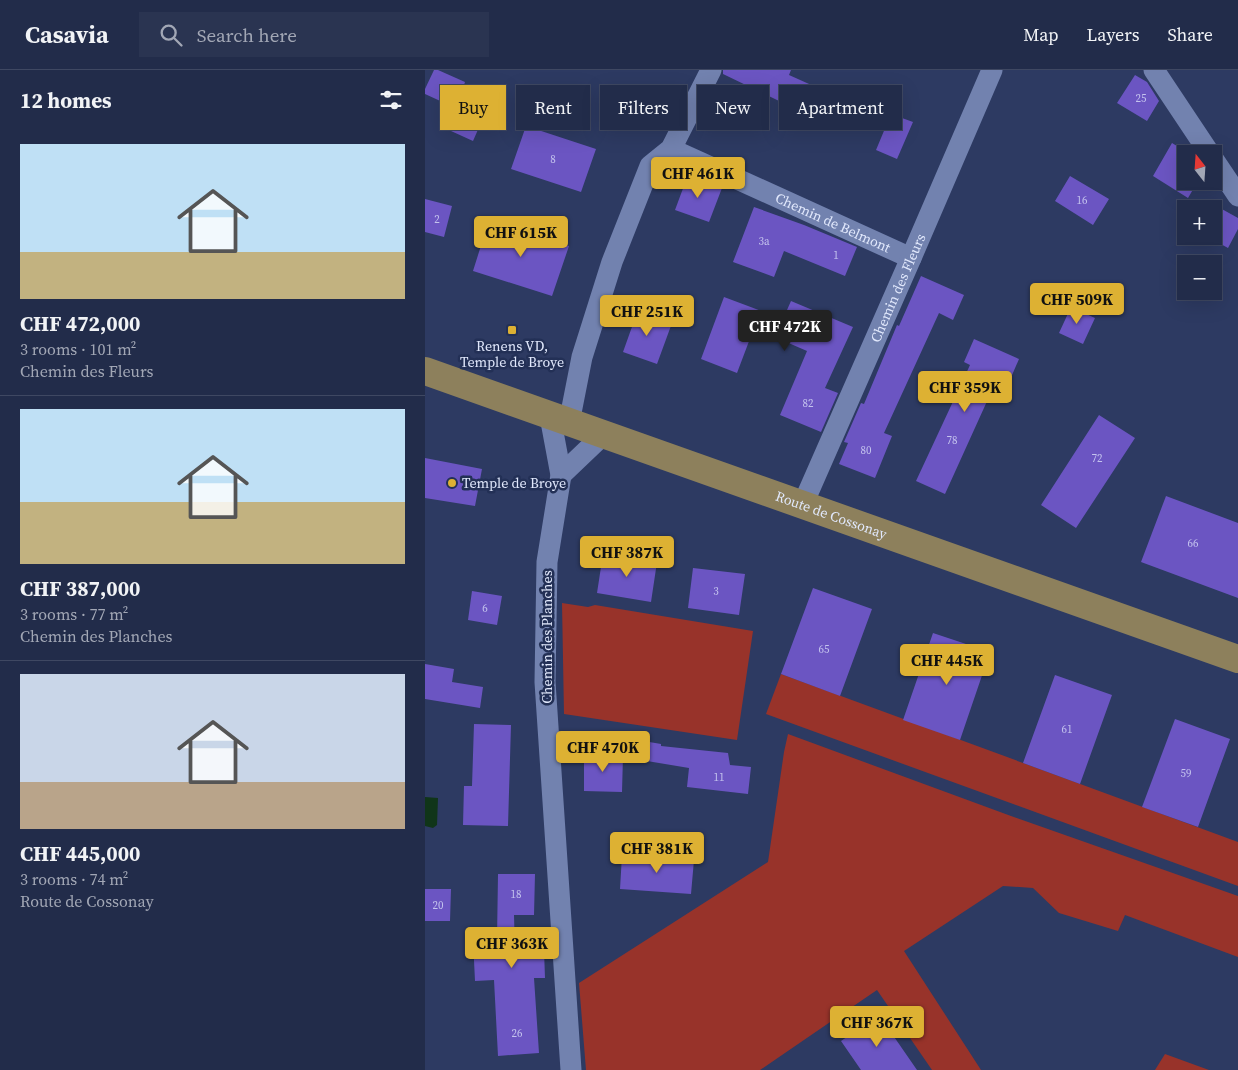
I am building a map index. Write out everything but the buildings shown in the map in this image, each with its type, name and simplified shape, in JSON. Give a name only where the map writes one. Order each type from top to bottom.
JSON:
[{"type":"main road","name":"Route de Cossonay","points":[[425,371],[1238,660]]},
{"type":"street","points":[[560,420],[612,262],[650,166],[671,149],[711,70]]},
{"type":"street","name":"Chemin des Fleurs","points":[[803,504],[992,70]]},
{"type":"street","points":[[1154,70],[1204,145]]},
{"type":"street","name":"Chemin de Belmont","points":[[671,149],[911,258]]},
{"type":"street","points":[[1223,174],[1238,196]]},
{"type":"street","name":"Chemin des Planches","points":[[560,420],[561,475],[547,562],[545,682],[571,1070]]},
{"type":"street","points":[[561,475],[604,434]]},
{"type":"shaded area","points":[[562,603],[588,607],[595,605],[753,631],[737,740],[564,714]]},
{"type":"shaded area","points":[[781,674],[1238,842],[1238,886],[766,714]]},
{"type":"shaded area","points":[[788,734],[1011,816],[1238,896],[1238,957],[1125,915],[1118,931],[1059,913],[1033,888],[1003,886],[904,951],[981,1070],[932,1070],[877,990],[760,1070],[586,1070],[579,983],[768,862]]},
{"type":"shaded area","points":[[425,797],[438,798],[437,825],[433,828],[425,826]]},
{"type":"shaded area","points":[[1165,1054],[1209,1070],[1155,1070]]},
{"type":"place","name":"Renens VD, Temple de Broye","points":[[512,330]]},
{"type":"place","name":"Temple de Broye","points":[[452,483]]}]
